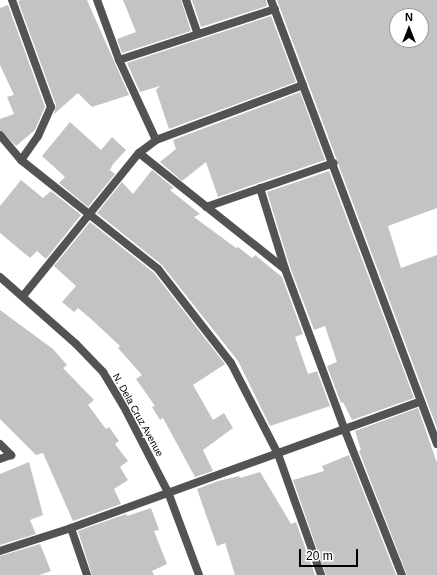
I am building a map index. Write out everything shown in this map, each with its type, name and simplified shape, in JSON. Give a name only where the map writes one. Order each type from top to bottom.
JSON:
[{"type":"street","points":[[12,0],[51,107],[38,136],[21,160]]},
{"type":"street","points":[[97,0],[119,60],[156,140]]},
{"type":"street","points":[[186,0],[198,34]]},
{"type":"street","points":[[271,0],[334,163],[437,444]]},
{"type":"street","points":[[119,60],[275,9]]},
{"type":"street","points":[[23,296],[139,153],[156,140],[303,85]]},
{"type":"street","points":[[0,135],[21,160],[91,213],[158,269],[232,363],[278,454],[322,575]]},
{"type":"street","points":[[139,153],[285,269]]},
{"type":"street","points":[[206,207],[334,163]]},
{"type":"street","points":[[260,188],[285,269],[344,428],[402,575]]},
{"type":"street","name":"N. Dela Cruz Avenue","points":[[0,277],[76,344],[103,372],[123,405],[168,492],[199,575]]},
{"type":"street","points":[[0,551],[71,528],[421,401]]},
{"type":"street","points":[[0,444],[11,455],[0,459]]},
{"type":"street","points":[[71,528],[86,575]]},
{"type":"building","points":[[87,0],[129,95],[92,107],[78,93],[54,114],[56,105],[18,1]]},
{"type":"building","points":[[123,0],[181,0],[191,31],[122,53],[117,39],[136,32]]},
{"type":"building","points":[[192,0],[266,0],[267,6],[201,27]]},
{"type":"building","points":[[277,0],[437,0],[437,208],[388,226],[401,268],[437,255],[437,428]]},
{"type":"building","points":[[8,5],[45,107],[35,130],[16,146],[0,130],[0,119],[14,114],[7,97],[14,95],[0,65],[0,8]]},
{"type":"building","points":[[271,16],[296,82],[169,129],[156,90],[160,86],[140,92],[127,63]]},
{"type":"building","points":[[300,92],[325,160],[218,197],[206,162],[182,181],[160,162],[176,149],[173,140]]},
{"type":"building","points":[[70,122],[101,150],[112,137],[126,150],[113,164],[110,170],[115,174],[88,207],[59,183],[65,177],[42,156]]},
{"type":"building","points":[[152,170],[174,188],[170,190],[200,214],[194,217],[252,258],[255,255],[282,277],[303,334],[295,337],[308,374],[317,371],[330,406],[270,426],[238,361],[162,265],[97,213],[122,182],[133,194]]},
{"type":"building","points":[[329,171],[414,398],[352,420],[343,402],[341,403],[327,366],[337,362],[325,326],[314,330],[290,267],[267,192]]},
{"type":"building","points":[[21,180],[43,198],[51,191],[81,215],[46,259],[37,251],[30,258],[0,233],[0,206]]},
{"type":"building","points":[[90,222],[154,273],[225,364],[193,385],[213,420],[224,413],[233,428],[203,450],[213,471],[195,477],[163,418],[160,420],[152,407],[155,406],[136,379],[142,375],[118,348],[120,346],[78,308],[74,312],[62,302],[76,286],[54,266]]},
{"type":"building","points":[[0,310],[53,349],[67,365],[63,368],[94,400],[88,405],[106,429],[109,427],[119,441],[115,444],[128,461],[120,467],[128,480],[114,489],[121,504],[73,521],[43,453],[36,455],[0,419]]},
{"type":"building","points":[[418,408],[437,463],[437,575],[407,575],[359,451],[361,450],[355,431]]},
{"type":"building","points":[[349,455],[396,575],[326,575],[293,480],[324,471],[322,466]]},
{"type":"building","points":[[29,462],[43,515],[30,520],[36,534],[0,545],[0,474]]},
{"type":"building","points":[[260,472],[291,524],[296,522],[315,575],[235,575],[225,543],[217,546],[197,489],[218,481],[239,476],[240,478]]},
{"type":"building","points":[[151,508],[159,530],[154,531],[167,564],[152,571],[154,575],[92,575],[78,531],[126,514],[127,516]]},
{"type":"building","points":[[40,544],[51,571],[39,575],[0,575],[0,556]]}]
